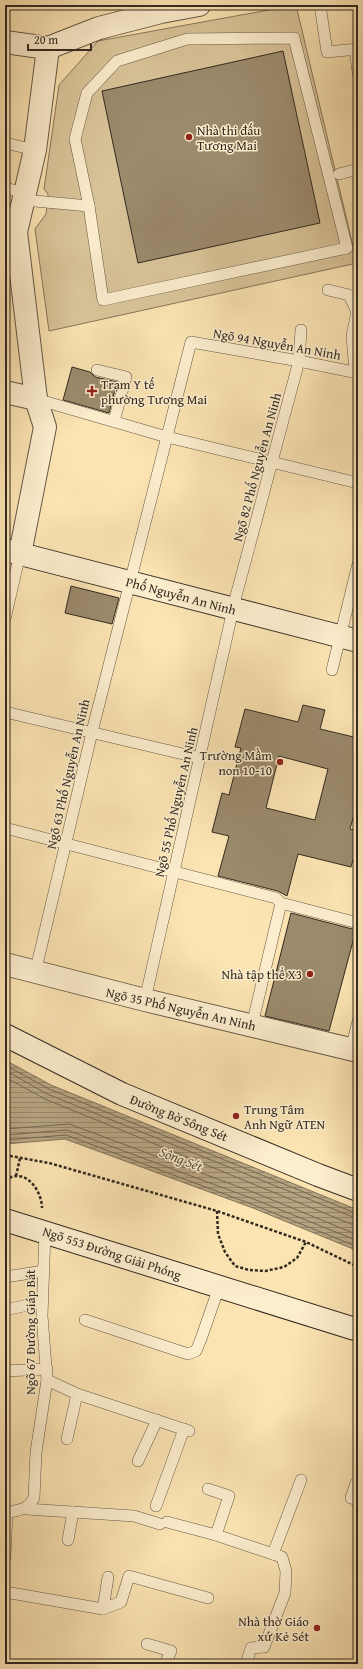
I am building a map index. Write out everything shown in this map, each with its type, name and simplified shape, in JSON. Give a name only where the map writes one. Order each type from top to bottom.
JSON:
[{"type":"street","points":[[5,42],[48,48],[99,28],[161,8],[199,5]]},
{"type":"street","points":[[12,552],[44,427],[36,399],[11,236],[16,232],[18,193],[34,150],[48,48]]},
{"type":"street","points":[[5,392],[36,399]]},
{"type":"street","name":"Phố Nguyễn An Ninh","points":[[12,552],[349,639]]},
{"type":"street","name":"Ngõ 35 Phố Nguyễn An Ninh","points":[[5,964],[35,973],[354,1050]]},
{"type":"street","name":"Đường Bờ Sông Sét","points":[[5,1035],[122,1094],[358,1190]]},
{"type":"street","name":"Ngõ 553 Đường Giải Phóng","points":[[5,1220],[43,1221],[219,1287],[358,1330]]},
{"type":"lane","points":[[320,5],[327,52],[357,49],[358,72]]},
{"type":"lane","points":[[294,38],[347,248],[103,300],[89,206],[75,138],[87,93],[117,61],[187,39],[294,38]]},
{"type":"lane","points":[[5,143],[34,150]]},
{"type":"lane","points":[[339,174],[358,169]]},
{"type":"lane","points":[[18,193],[89,206]]},
{"type":"lane","points":[[328,290],[349,295],[357,309],[352,335],[356,373]]},
{"type":"lane","name":"Ngõ 82 Phố Nguyễn An Ninh","points":[[234,609],[299,361],[301,330]]},
{"type":"lane","name":"Ngõ 94 Nguyễn An Ninh","points":[[191,342],[299,361],[356,373]]},
{"type":"lane","name":"Ngõ 63 Phố Nguyễn An Ninh","points":[[35,973],[129,582],[191,342]]},
{"type":"lane","points":[[97,370],[126,377],[114,422]]},
{"type":"lane","points":[[36,399],[167,437],[358,482]]},
{"type":"lane","points":[[5,619],[12,552]]},
{"type":"lane","points":[[332,670],[349,639],[358,564]]},
{"type":"lane","name":"Ngõ 55 Phố Nguyễn An Ninh","points":[[145,1000],[234,609]]},
{"type":"lane","points":[[5,712],[200,758]]},
{"type":"lane","points":[[5,828],[276,898],[281,903],[358,923]]},
{"type":"lane","points":[[252,1025],[281,903]]},
{"type":"lane","points":[[354,1050],[358,1021]]},
{"type":"lane","name":"Ngõ 67 Đường Giáp Bát","points":[[26,1509],[34,1498],[36,1452],[47,1380],[42,1316],[44,1271],[43,1221]]},
{"type":"lane","points":[[5,1277],[44,1271]]},
{"type":"lane","points":[[85,1320],[188,1354],[196,1351],[219,1287]]},
{"type":"lane","points":[[5,1310],[42,1302]]},
{"type":"lane","points":[[5,1371],[47,1369]]},
{"type":"lane","points":[[47,1380],[76,1394],[186,1430],[156,1506]]},
{"type":"lane","points":[[67,1439],[76,1394]]},
{"type":"lane","points":[[138,1461],[157,1420]]},
{"type":"lane","points":[[274,1554],[301,1480]]},
{"type":"lane","points":[[356,1483],[351,1498],[358,1500]]},
{"type":"lane","points":[[208,1489],[229,1496],[216,1535]]},
{"type":"lane","points":[[5,1557],[7,1513],[26,1509],[134,1516],[216,1535],[282,1557],[286,1571],[285,1592],[264,1647],[250,1648],[246,1664]]},
{"type":"lane","points":[[68,1540],[73,1512]]},
{"type":"lane","points":[[104,1609],[108,1576]]},
{"type":"lane","points":[[5,1592],[104,1609],[121,1602],[129,1576],[208,1598]]},
{"type":"lane","points":[[147,1644],[171,1651],[165,1664]]},
{"type":"path","points":[[5,1155],[49,1163],[217,1211],[306,1242],[358,1267]]},
{"type":"path","points":[[16,1176],[20,1158]]},
{"type":"path","points":[[5,1180],[16,1176],[28,1178],[37,1191],[42,1204],[43,1221]]},
{"type":"path","points":[[217,1211],[218,1234],[225,1252],[235,1266],[249,1270],[265,1271],[284,1267],[297,1258],[306,1242]]},
{"type":"shaded area","name":"Nhà thi đấu Tương Mai","points":[[296,5],[357,263],[49,331],[35,229],[46,214],[48,194],[44,189],[59,85],[98,41]]},
{"type":"water","name":"Sông Sét","points":[[5,1060],[51,1085],[358,1210],[358,1251],[253,1208],[65,1139],[5,1144]]},
{"type":"building","points":[[283,51],[320,223],[138,263],[102,91]]},
{"type":"building","name":"Trạm Y tế phường Tương Mai","points":[[72,367],[90,372],[95,377],[117,382],[109,413],[63,400]]},
{"type":"building","points":[[71,586],[119,598],[112,624],[65,613]]},
{"type":"building","points":[[303,705],[325,710],[320,729],[358,738],[358,800],[350,829],[358,831],[358,842],[351,867],[298,854],[287,896],[278,891],[218,876],[229,836],[212,832],[222,793],[229,795],[241,748],[235,747],[245,709],[298,722]],"holes":[[[279,756],[328,769],[315,820],[266,808]]]},
{"type":"building","name":"Nhà tập thể X3","points":[[291,913],[356,930],[329,1031],[265,1016]]},
{"type":"place","name":"Nhà thi đấu Tương Mai","points":[[189,137]]},
{"type":"place","name":"Trạm Y tế phường Tương Mai","points":[[92,391]]},
{"type":"place","name":"Trường Mầm non 10-10","points":[[280,762]]},
{"type":"place","name":"Nhà tập thể X3","points":[[310,974]]},
{"type":"place","name":"Trung Tâm Anh Ngữ ATEN","points":[[236,1116]]},
{"type":"place","name":"Nhà thờ Giáo xứ Kẻ Sét","points":[[317,1628]]}]
